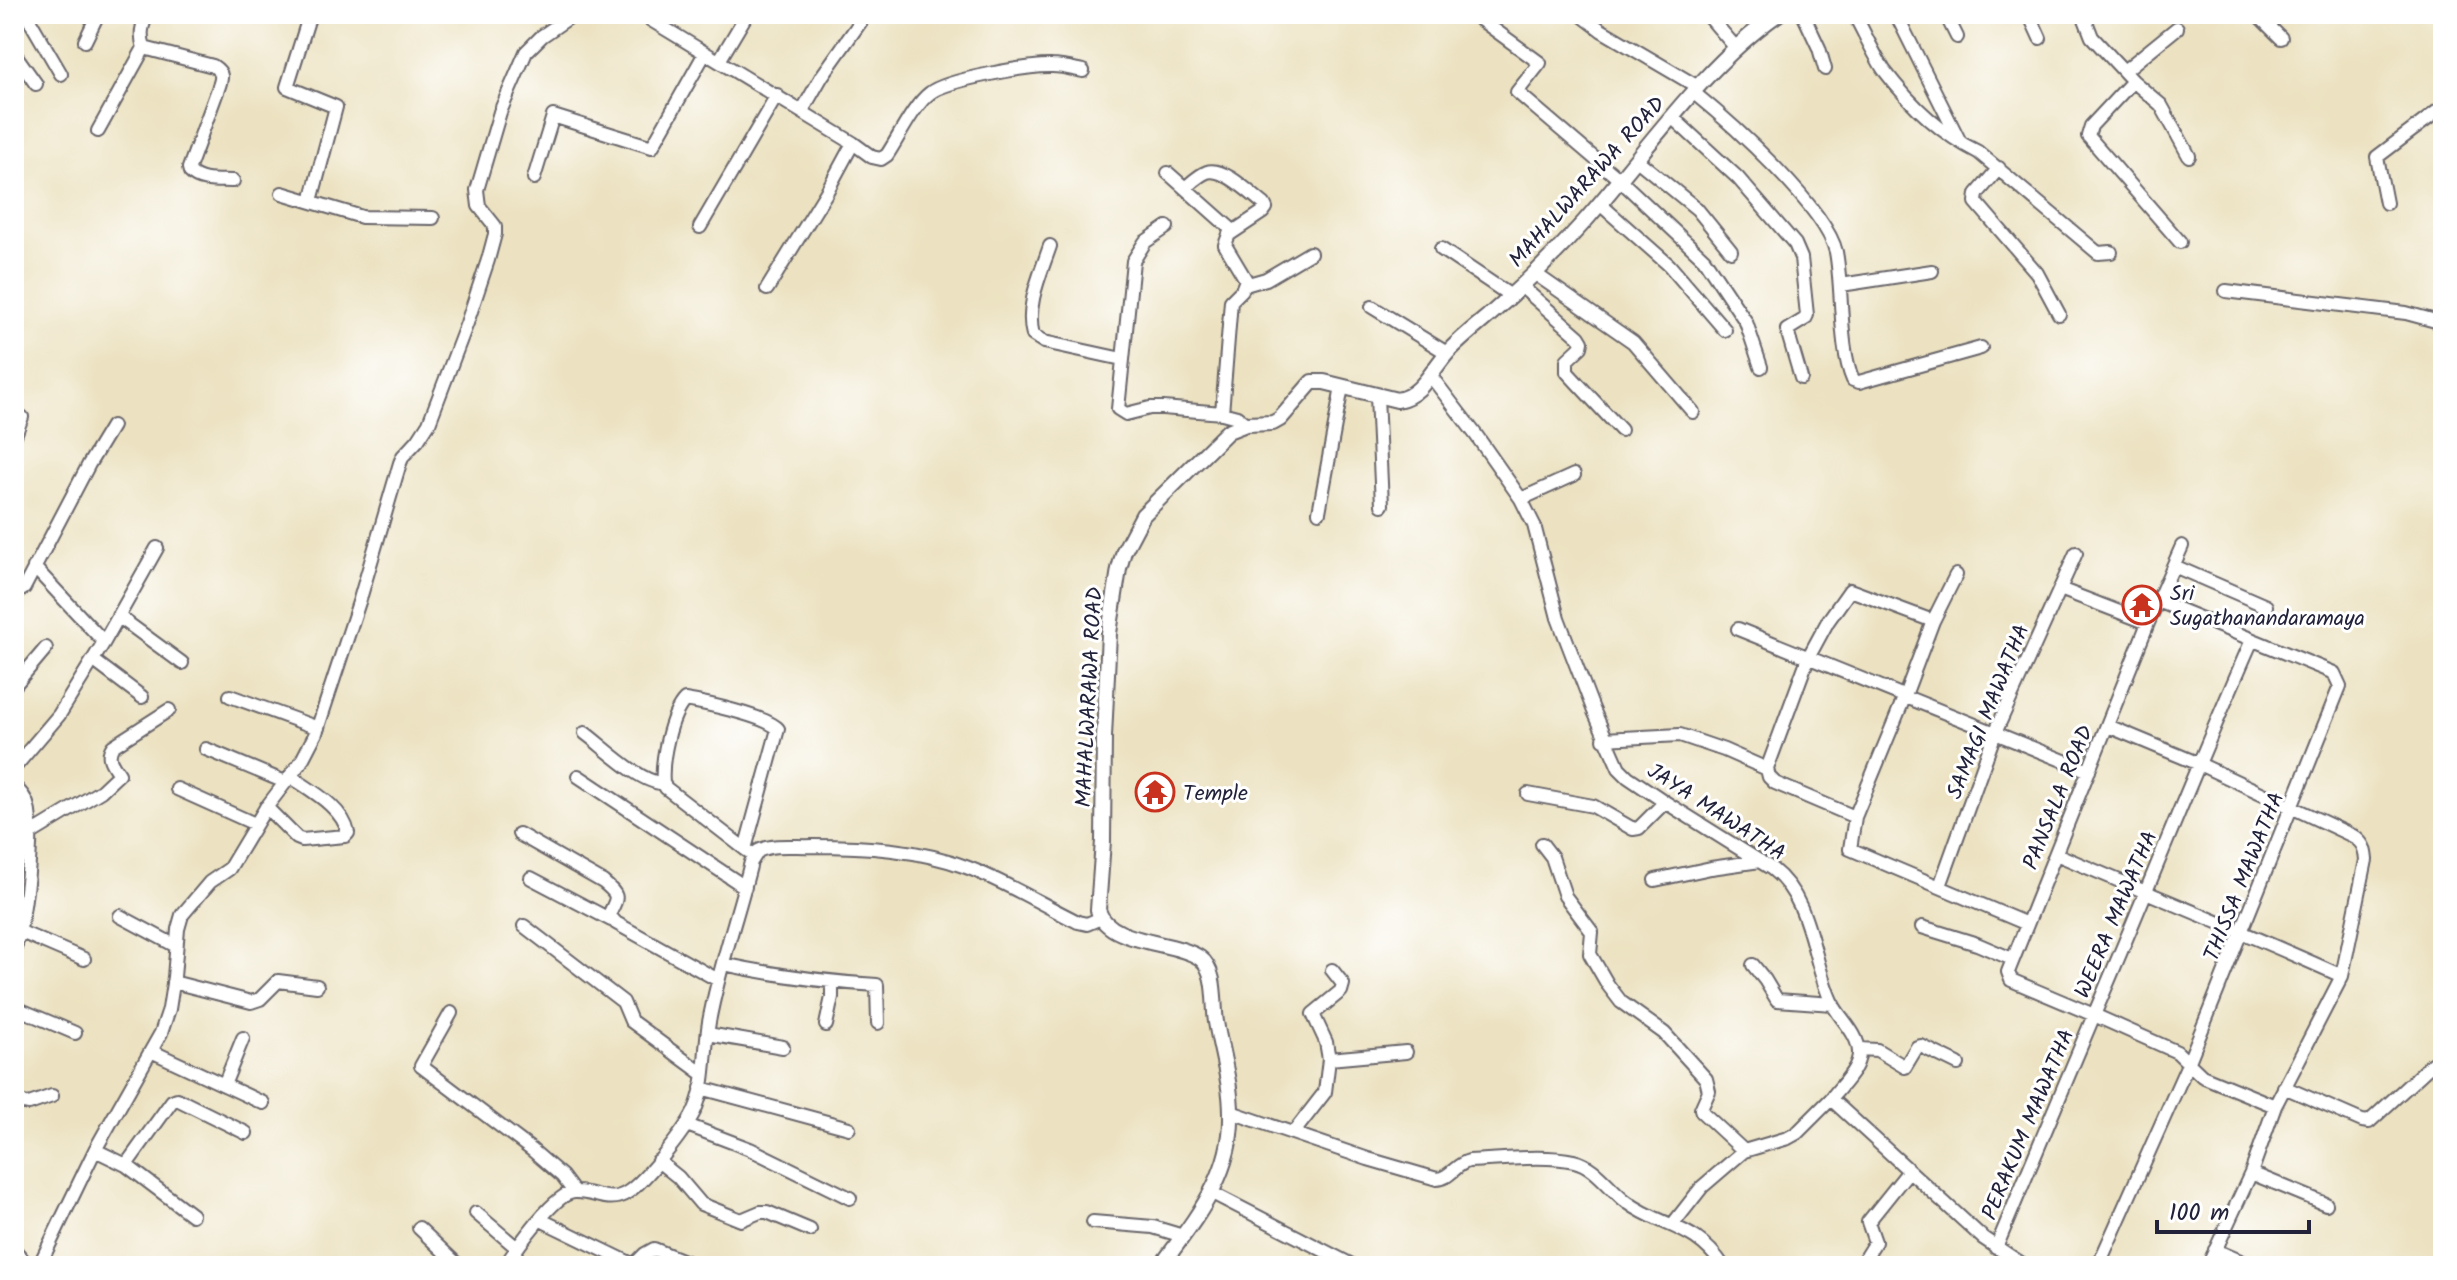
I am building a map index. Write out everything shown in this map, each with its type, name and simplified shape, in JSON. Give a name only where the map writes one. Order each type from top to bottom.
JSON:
[{"type":"street","points":[[26,14],[61,74]]},
{"type":"street","points":[[85,41],[98,14]]},
{"type":"street","points":[[98,131],[144,48],[140,37],[148,14]]},
{"type":"street","points":[[310,14],[287,87],[336,107],[311,201]]},
{"type":"street","points":[[39,1266],[95,1150],[151,1051],[166,1018],[182,915],[210,882],[229,869],[266,807],[301,762],[318,728],[400,463],[429,423],[488,260],[495,226],[479,206],[477,190],[500,112],[526,52],[542,36],[574,14]]},
{"type":"street","points":[[641,14],[777,95],[872,157],[881,159],[887,155],[923,100],[946,84],[1034,67],[1083,71]]},
{"type":"street","points":[[719,61],[747,14]]},
{"type":"street","points":[[802,111],[822,76],[866,14]]},
{"type":"street","points":[[1473,14],[1540,63],[1517,92],[1620,180],[1704,259],[1746,322],[1761,367]]},
{"type":"street","points":[[1580,14],[1696,90],[1750,143],[1825,227],[1835,249],[1846,348],[1851,376],[1855,381],[1981,348]]},
{"type":"street","points":[[1707,14],[1736,48]]},
{"type":"street","name":"MAHALWARAWA ROAD","points":[[1101,918],[1098,901],[1103,841],[1108,648],[1119,569],[1133,530],[1156,500],[1228,431],[1246,424],[1273,423],[1280,419],[1312,382],[1397,400],[1407,399],[1415,393],[1447,353],[1516,291],[1600,204],[1696,90],[1736,48],[1778,14]]},
{"type":"street","points":[[1803,14],[1825,69]]},
{"type":"street","points":[[1854,14],[1884,69],[1929,120],[1999,168],[2098,253],[2111,252]]},
{"type":"street","points":[[1896,14],[1960,143]]},
{"type":"street","points":[[1950,14],[1948,19],[1957,37]]},
{"type":"street","points":[[2029,14],[2040,38]]},
{"type":"street","points":[[2083,14],[2092,37],[2128,76],[2161,105],[2189,156]]},
{"type":"street","points":[[2257,14],[2281,38]]},
{"type":"street","points":[[2177,28],[2128,76],[2091,126],[2088,136],[2180,242]]},
{"type":"street","points":[[144,48],[220,70],[222,77],[189,168],[194,177],[233,181]]},
{"type":"street","points":[[14,53],[36,84]]},
{"type":"street","points":[[534,178],[553,116],[652,147],[705,53]]},
{"type":"street","points":[[700,227],[777,95]]},
{"type":"street","points":[[2386,203],[2377,157],[2443,107]]},
{"type":"street","points":[[1673,118],[1738,178],[1795,244],[1801,258],[1807,315],[1787,330],[1801,378]]},
{"type":"street","points":[[767,289],[853,143]]},
{"type":"street","points":[[1637,160],[1697,209],[1731,251]]},
{"type":"street","points":[[1999,168],[1977,194],[1976,202],[2037,273],[2059,314]]},
{"type":"street","points":[[1185,188],[1204,173],[1212,170],[1222,172],[1264,204],[1266,208],[1263,212],[1230,234]]},
{"type":"street","points":[[1168,173],[1229,226],[1230,234],[1225,245],[1246,280],[1245,285]]},
{"type":"street","points":[[282,193],[362,217],[433,218]]},
{"type":"street","points":[[1600,204],[1669,265],[1725,330]]},
{"type":"street","points":[[1167,227],[1145,242],[1133,261],[1117,403],[1121,412],[1163,408],[1222,413],[1237,417],[1246,424]]},
{"type":"street","points":[[1050,246],[1034,296],[1033,335],[1044,342],[1122,359]]},
{"type":"street","points":[[1441,249],[1516,291],[1579,337],[1581,347],[1567,360],[1567,372],[1621,430]]},
{"type":"street","points":[[1222,413],[1231,301],[1245,285],[1266,279],[1310,253]]},
{"type":"street","points":[[1841,285],[1932,271]]},
{"type":"street","points":[[1534,273],[1633,342],[1693,412]]},
{"type":"street","points":[[2226,291],[2406,313],[2443,323]]},
{"type":"street","points":[[1372,307],[1447,353]]},
{"type":"street","name":"JAYA MAWATHA","points":[[1430,375],[1521,499],[1534,525],[1558,618],[1604,739],[1623,774],[1782,877],[1798,899],[1833,1004],[1852,1032],[1859,1049]]},
{"type":"street","points":[[1319,512],[1342,387]]},
{"type":"street","points":[[1377,396],[1382,505]]},
{"type":"street","points":[[14,438],[22,417]]},
{"type":"street","points":[[14,590],[24,588],[112,426]]},
{"type":"street","points":[[1521,499],[1574,475]]},
{"type":"street","name":"PANSALA ROAD","points":[[2012,959],[2182,546]]},
{"type":"street","points":[[14,768],[59,715],[157,548]]},
{"type":"street","name":"SAMAGI MAWATHA","points":[[1940,886],[1995,733],[2076,553]]},
{"type":"street","points":[[2174,566],[2266,606]]},
{"type":"street","points":[[34,567],[104,642]]},
{"type":"street","points":[[1956,575],[1933,621],[1855,817],[1850,849],[2027,924]]},
{"type":"street","points":[[2060,589],[2148,623]]},
{"type":"street","points":[[1855,817],[1775,783],[1769,777],[1767,769],[1808,658],[1828,621],[1850,590],[1933,621]]},
{"type":"street","name":"THISSA MAWATHA","points":[[2098,1266],[2188,1064],[2340,686],[2334,673],[2158,601]]},
{"type":"street","points":[[118,616],[182,663]]},
{"type":"street","points":[[1738,629],[2089,771]]},
{"type":"street","name":"WEERA MAWATHA","points":[[2252,640],[2197,763],[2147,893],[2094,1015],[2177,1052],[2202,1076],[2275,1106]]},
{"type":"street","points":[[14,686],[46,648]]},
{"type":"street","points":[[93,660],[142,697]]},
{"type":"street","points":[[230,696],[318,728]]},
{"type":"street","points":[[505,1266],[557,1202],[574,1192],[614,1199],[638,1184],[687,1125],[694,1111],[701,1088],[718,980],[745,887],[750,852],[777,734],[775,725],[758,718],[685,700],[669,737],[663,783],[750,852],[769,847],[821,846],[927,856],[966,866],[1078,922],[1087,924],[1101,918],[1114,930],[1188,953],[1205,963],[1210,973],[1231,1112],[1230,1137],[1227,1156],[1212,1193],[1161,1266]]},
{"type":"street","points":[[30,834],[101,791],[119,774],[109,759],[113,746],[169,710]]},
{"type":"street","points":[[2108,726],[2197,763],[2353,836],[2363,842],[2365,851],[2355,921],[2342,976],[2275,1106],[2251,1173],[2208,1266]]},
{"type":"street","points":[[585,733],[651,782],[663,783]]},
{"type":"street","points":[[1604,739],[1680,735],[1767,769]]},
{"type":"street","points":[[206,749],[288,779],[331,806],[348,828],[348,833],[345,836],[302,840],[266,807]]},
{"type":"street","points":[[578,776],[745,887]]},
{"type":"street","points":[[14,786],[28,806],[30,834],[17,939],[84,959]]},
{"type":"street","points":[[177,789],[255,824]]},
{"type":"street","points":[[1528,794],[1593,806],[1633,829],[1639,828],[1665,802]]},
{"type":"street","points":[[519,834],[614,891],[617,896],[609,915],[611,920]]},
{"type":"street","points":[[1542,844],[1552,857],[1565,896],[1592,932],[1590,954],[1608,985],[1621,1002],[1664,1033],[1699,1070],[1709,1085],[1702,1112],[1744,1151]]},
{"type":"street","points":[[2056,854],[2243,931],[2342,976]]},
{"type":"street","points":[[1655,880],[1760,861]]},
{"type":"street","points":[[531,878],[718,980]]},
{"type":"street","points":[[120,916],[176,946]]},
{"type":"street","points":[[524,926],[623,1002],[631,1021],[703,1074]]},
{"type":"street","points":[[1922,927],[1977,944],[2012,959],[2008,972],[2011,980],[2094,1015]]},
{"type":"street","points":[[723,964],[832,983],[877,985],[878,1023]]},
{"type":"street","points":[[1753,965],[1777,1000],[1833,1004]]},
{"type":"street","points":[[1294,1132],[1325,1092],[1329,1059],[1326,1042],[1313,1014],[1341,991],[1343,984],[1332,970]]},
{"type":"street","points":[[173,982],[251,1002],[260,999],[278,981],[317,986]]},
{"type":"street","points":[[826,1025],[832,983]]},
{"type":"street","points":[[14,1007],[75,1033]]},
{"type":"street","points":[[451,1013],[421,1066],[532,1150],[562,1176],[574,1192]]},
{"type":"street","name":"PERAKUM MAWATHA","points":[[1996,1248],[2094,1015]]},
{"type":"street","points":[[708,1034],[783,1047]]},
{"type":"street","points":[[224,1085],[243,1038]]},
{"type":"street","points":[[1673,1224],[1702,1187],[1744,1151],[1797,1133],[1831,1099],[1853,1069],[1859,1049],[1877,1050],[1905,1067],[1917,1047],[1921,1046],[1958,1064]]},
{"type":"street","points":[[151,1051],[263,1103]]},
{"type":"street","points":[[1329,1059],[1406,1052]]},
{"type":"street","points":[[2284,1087],[2369,1122],[2443,1057]]},
{"type":"street","points":[[701,1088],[849,1128]]},
{"type":"street","points":[[14,1101],[29,1104],[52,1096]]},
{"type":"street","points":[[126,1165],[172,1101],[177,1099],[246,1133]]},
{"type":"street","points":[[1831,1099],[1908,1172],[2017,1264]]},
{"type":"street","points":[[1231,1112],[1437,1179],[1446,1177],[1458,1165],[1469,1161],[1559,1158],[1578,1162],[1592,1169],[1628,1204],[1692,1234],[1716,1255],[1723,1266]]},
{"type":"street","points":[[687,1125],[750,1149],[850,1198]]},
{"type":"street","points":[[95,1150],[126,1165],[192,1215]]},
{"type":"street","points":[[658,1161],[708,1209],[741,1220],[767,1212],[810,1230]]},
{"type":"street","points":[[1860,1266],[1875,1242],[1868,1222],[1908,1172]]},
{"type":"street","points":[[2251,1173],[2326,1204]]},
{"type":"street","points":[[1212,1193],[1354,1266]]},
{"type":"street","points":[[476,1213],[517,1248]]},
{"type":"street","points":[[541,1220],[635,1266],[654,1249],[696,1266]]},
{"type":"street","points":[[1093,1222],[1153,1227],[1183,1236]]},
{"type":"street","points":[[419,1228],[459,1266]]},
{"type":"street","points":[[2215,1250],[2252,1266]]},
{"type":"street","points":[[14,1251],[27,1266]]},
{"type":"place","name":"Sri Sugathanandaramaya","points":[[2142,605]]},
{"type":"place","name":"Temple","points":[[1155,792]]}]
